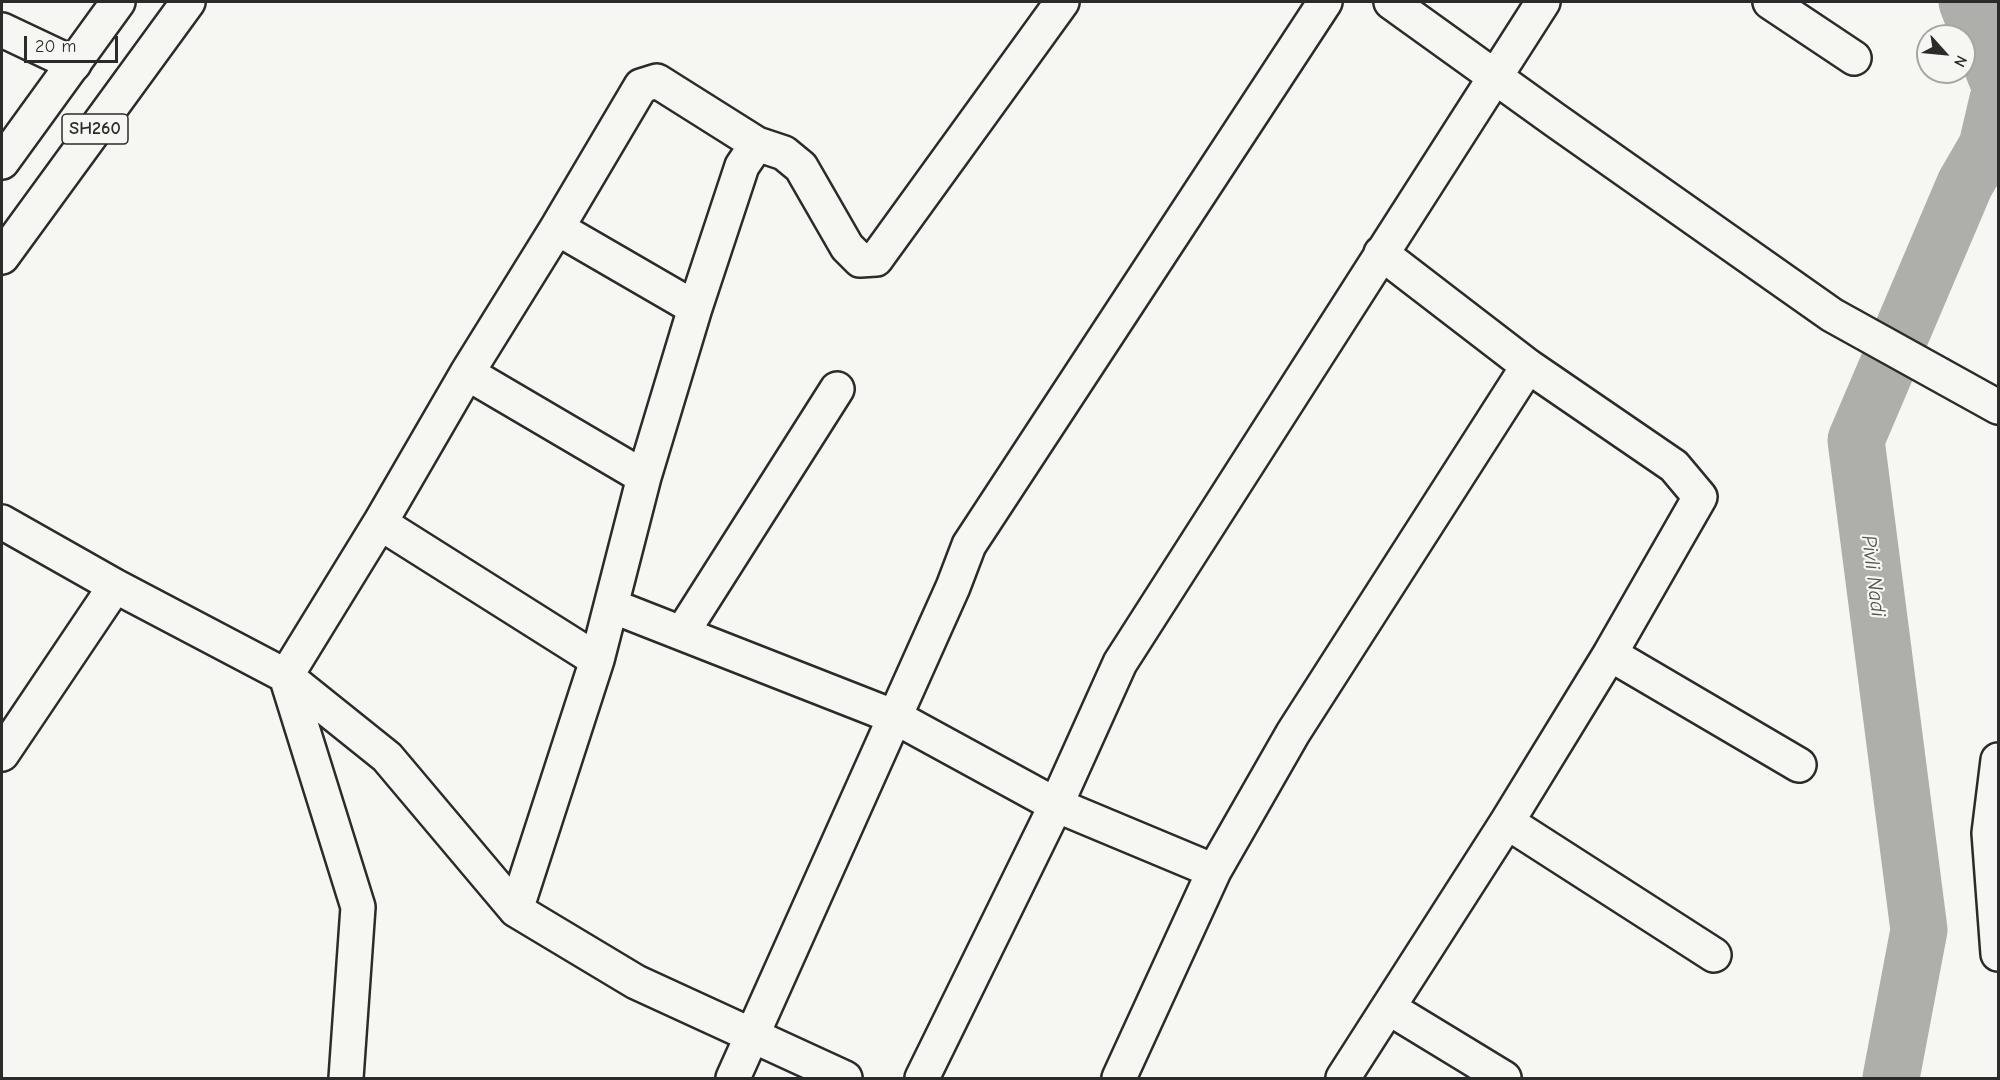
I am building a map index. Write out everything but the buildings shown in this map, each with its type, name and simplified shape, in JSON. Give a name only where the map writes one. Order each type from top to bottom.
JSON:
[{"type":"main road","name":"SH260","points":[[2,162],[118,2]]},
{"type":"main road","name":"SH260","points":[[2,257],[188,2]]},
{"type":"main road","points":[[346,1078],[358,907],[286,676],[380,523],[467,373],[557,228],[640,86],[657,81],[757,144],[784,153],[801,167],[847,247],[860,260],[876,259],[1062,2]]},
{"type":"main road","points":[[733,1078],[953,587],[969,546],[1325,2]]},
{"type":"main road","points":[[1391,2],[1833,315],[1998,407]]},
{"type":"main road","points":[[922,1078],[1056,805],[1120,663],[1543,2]]},
{"type":"main road","points":[[1770,2],[1854,58]]},
{"type":"main road","points":[[2,30],[74,64]]},
{"type":"main road","points":[[516,910],[597,660],[644,477],[695,308],[742,166],[757,144]]},
{"type":"main road","points":[[557,228],[695,308]]},
{"type":"main road","points":[[1343,1078],[1508,822],[1610,654],[1700,497],[1674,466],[1528,366],[1381,253]]},
{"type":"main road","points":[[1119,1078],[1214,871],[1293,733],[1528,366]]},
{"type":"main road","points":[[467,373],[644,477]]},
{"type":"main road","points":[[682,633],[837,389]]},
{"type":"main road","points":[[2,522],[115,586],[286,676],[387,757],[516,910],[636,982],[845,1078]]},
{"type":"main road","points":[[380,523],[597,660]]},
{"type":"main road","points":[[2,754],[115,586]]},
{"type":"main road","points":[[612,606],[895,717],[1056,805],[1214,871]]},
{"type":"main road","points":[[1610,654],[1799,765]]},
{"type":"main road","points":[[1998,760],[1989,833],[1998,954]]},
{"type":"main road","points":[[1508,822],[1714,955]]},
{"type":"main road","points":[[1389,1008],[1504,1078]]},
{"type":"waterway","name":"Pivli Nadi","points":[[1967,2],[1998,81]]},
{"type":"waterway","name":"Pivli Nadi","points":[[1891,1078],[1919,930],[1856,440],[1965,184],[1987,146],[1998,99]]},
{"type":"waterway","points":[[1987,146],[1998,148]]}]
